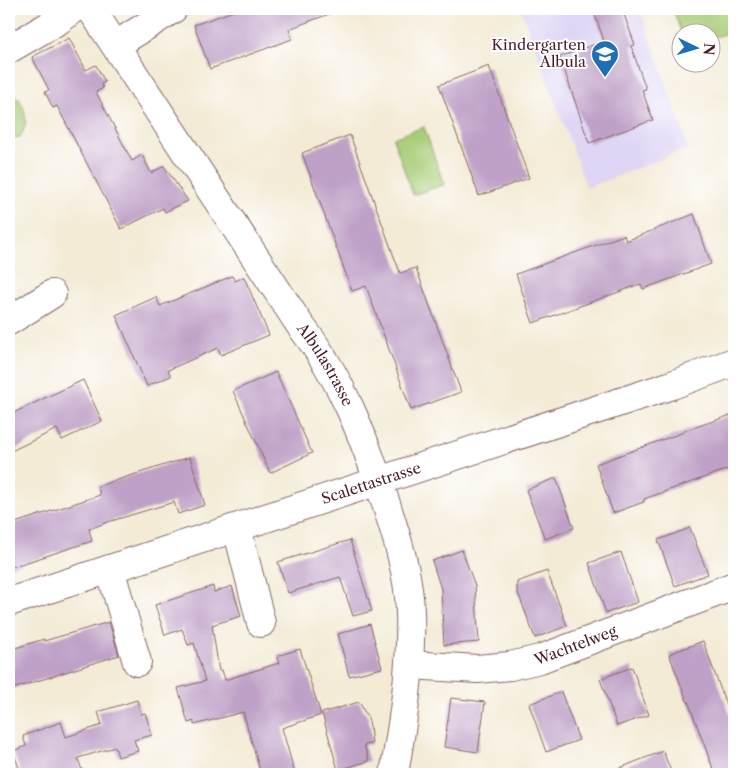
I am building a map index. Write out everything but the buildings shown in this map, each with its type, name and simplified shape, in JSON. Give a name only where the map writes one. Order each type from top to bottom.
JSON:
[{"type":"street","points":[[9,49],[59,20],[74,9]]},
{"type":"street","name":"Albulastrasse","points":[[91,9],[300,325],[320,350],[361,430],[390,515],[405,576],[410,610],[410,665],[394,774]]},
{"type":"street","points":[[116,45],[173,9]]},
{"type":"street","points":[[9,321],[52,294]]},
{"type":"street","name":"Scalettastrasse","points":[[9,602],[687,380],[734,362]]},
{"type":"street","points":[[237,528],[261,624]]},
{"type":"street","points":[[110,569],[137,662]]},
{"type":"street","name":"Wachtelweg","points":[[410,665],[477,669],[510,666],[540,659],[734,586]]},
{"type":"shaded area","name":"Kindergarten Albula","points":[[521,9],[640,9],[689,148],[587,188]]},
{"type":"green space","points":[[673,9],[734,9],[734,31],[720,35],[720,22],[678,22]]},
{"type":"green space","points":[[9,97],[19,99],[24,108],[26,118],[20,137],[9,139]]},
{"type":"green space","points":[[424,127],[444,185],[413,195],[393,138]]},
{"type":"place","name":"Kindergarten Albula","points":[[605,78]]}]
